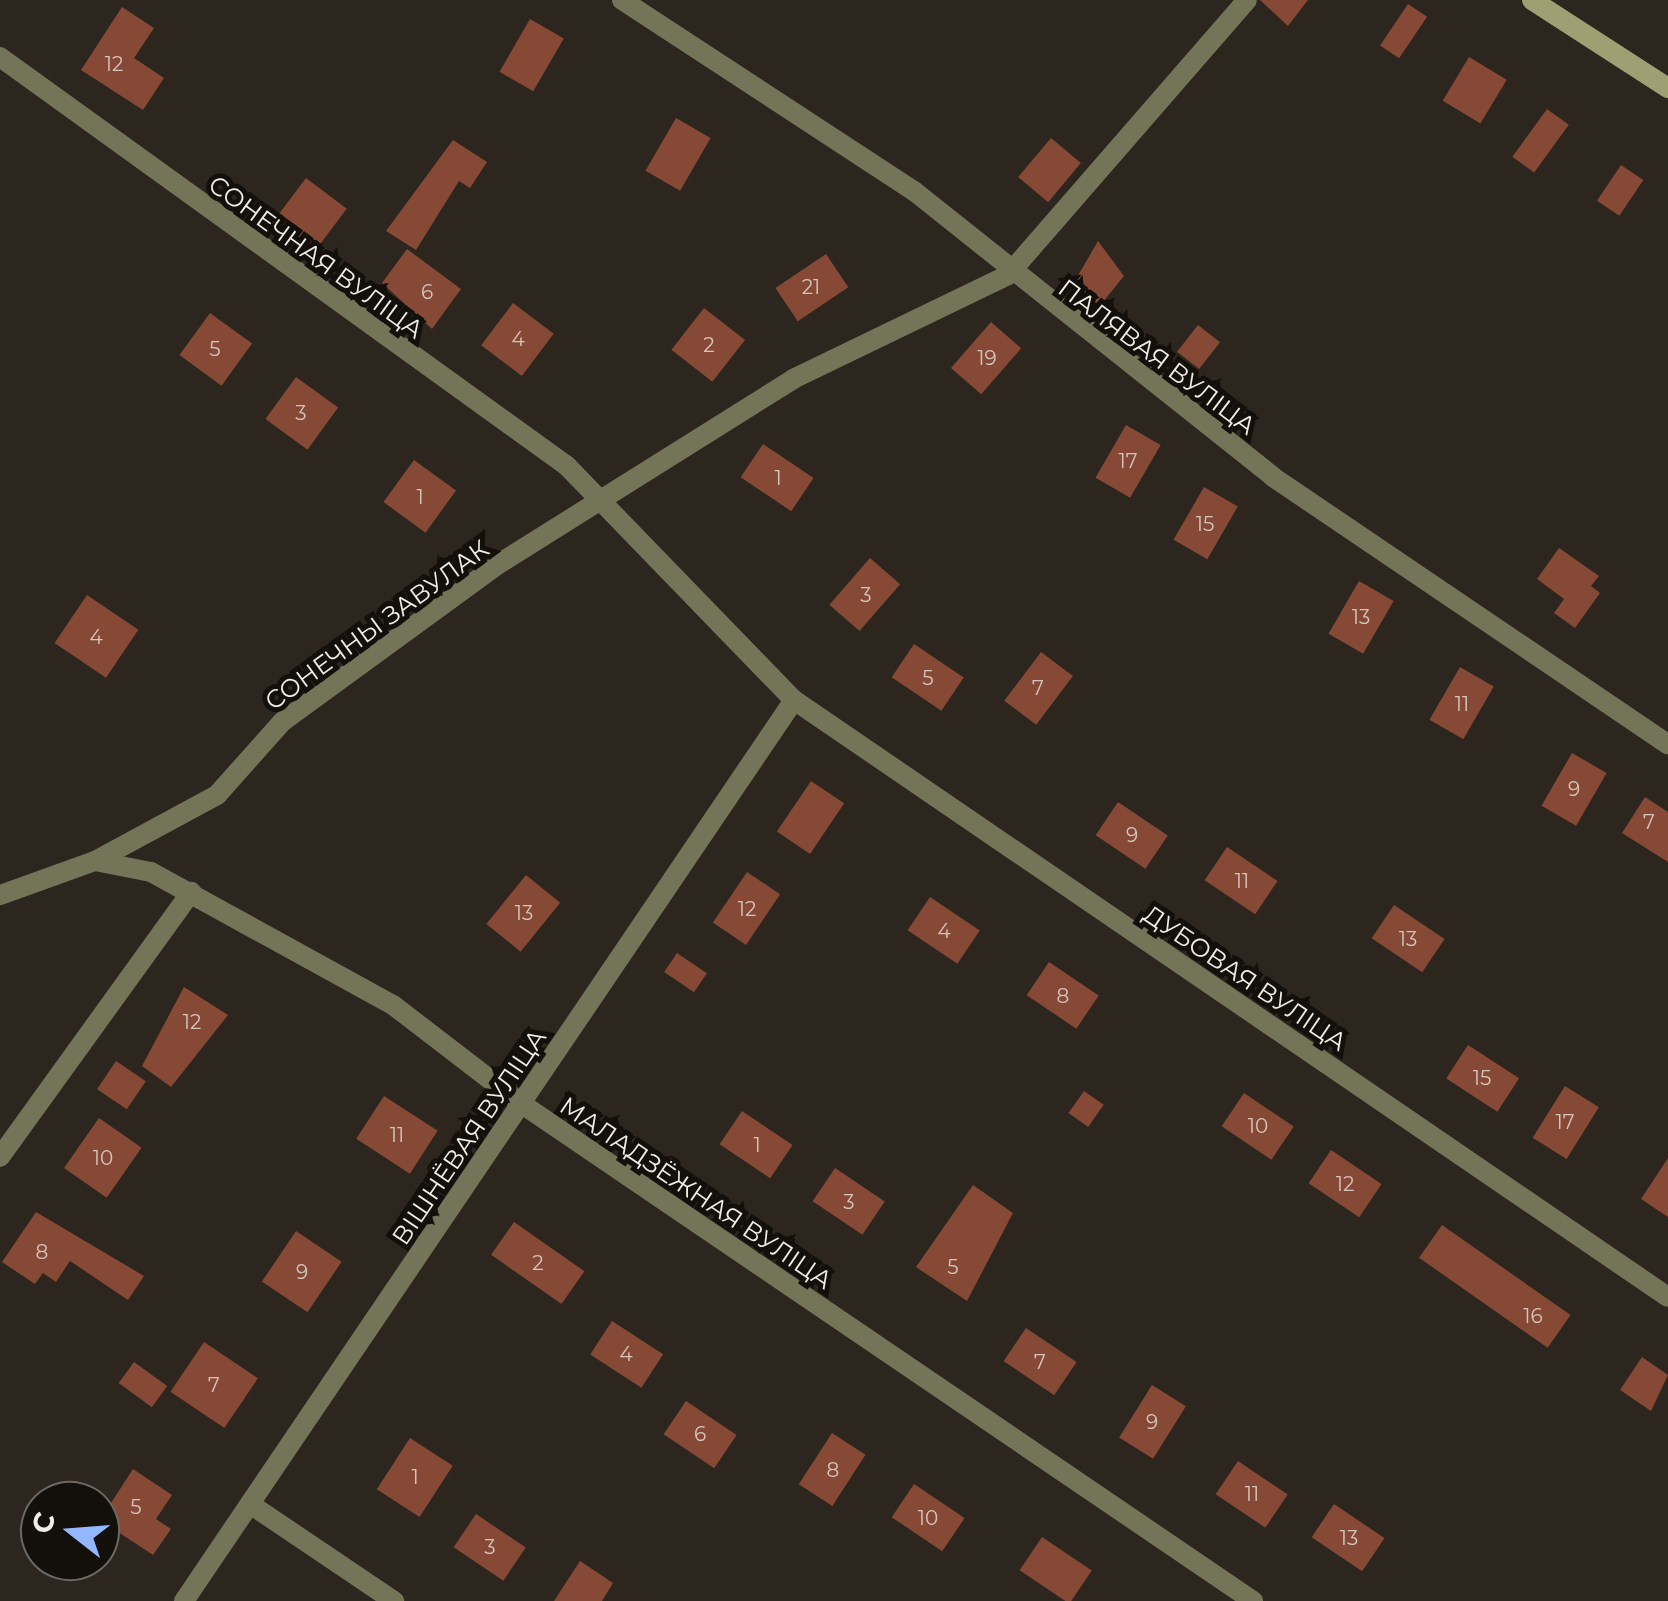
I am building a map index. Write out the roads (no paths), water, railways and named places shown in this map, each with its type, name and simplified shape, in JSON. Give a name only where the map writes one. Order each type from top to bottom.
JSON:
[{"type":"street","name":"ПАЛЯВАЯ ВУЛІЦА","points":[[622,0],[914,192],[1008,275],[1273,477],[1668,744]]},
{"type":"street","points":[[1008,275],[1247,0]]},
{"type":"street","points":[[1532,0],[1668,88]]},
{"type":"street","name":"СОНЕЧНАЯ ВУЛІЦА","points":[[0,57],[528,436],[598,502]]},
{"type":"street","name":"СОНЕЧНЫ ЗАВУЛАК","points":[[0,895],[95,861],[217,795],[282,722],[598,502],[793,380],[1008,275]]},
{"type":"street","points":[[598,502],[794,700]]},
{"type":"street","name":"ВІШНЁВАЯ ВУЛІЦА","points":[[184,1601],[794,700]]},
{"type":"street","name":"ДУБОВАЯ ВУЛІЦА","points":[[794,700],[1668,1297]]},
{"type":"street","name":"МАЛАДЗЁЖНАЯ ВУЛІЦА","points":[[95,861],[191,892],[394,1006],[522,1104],[1253,1601]]},
{"type":"street","points":[[0,1158],[191,892]]},
{"type":"street","points":[[250,1504],[394,1601]]}]
